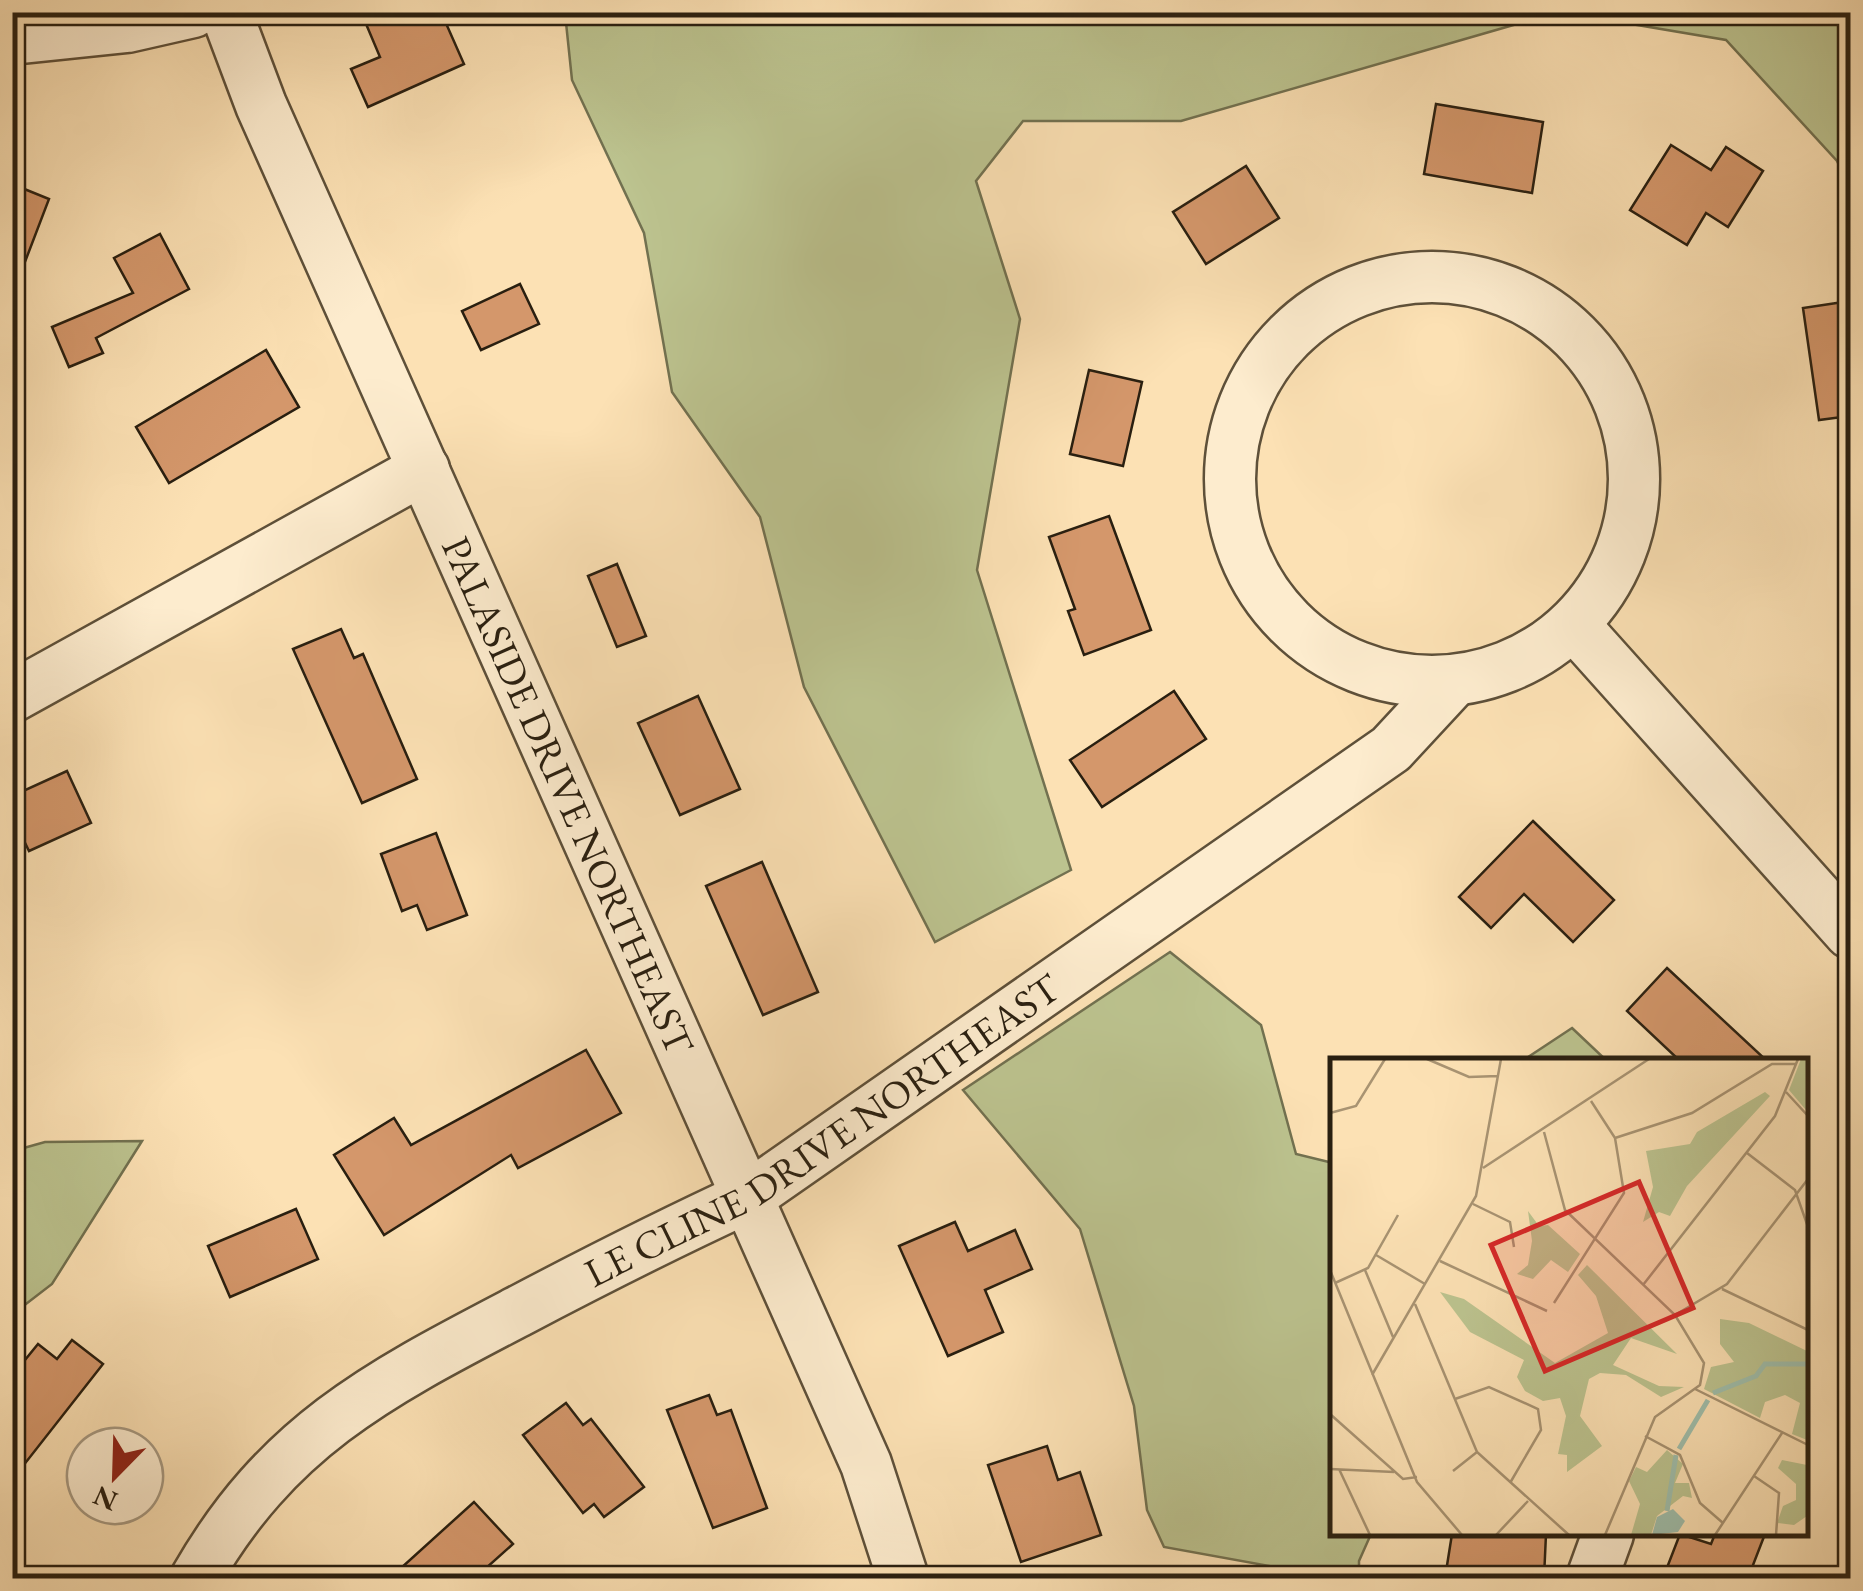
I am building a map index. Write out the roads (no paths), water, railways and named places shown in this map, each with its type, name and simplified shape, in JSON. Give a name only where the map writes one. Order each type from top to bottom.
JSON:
[{"type":"street","points":[[12,39],[127,26],[193,12]]},
{"type":"street","name":"PALASIDE DRIVE NORTHEAST","points":[[226,12],[261,105],[866,1464],[902,1578]]},
{"type":"street","points":[[1438,278],[1485,284],[1557,320],[1601,368],[1620,403],[1631,441],[1633,500],[1619,558],[1600,594],[1574,625],[1538,652],[1498,671],[1454,681],[1406,680],[1360,668],[1318,646],[1282,616],[1264,590],[1236,533],[1229,486],[1233,439],[1248,394],[1284,343],[1306,320],[1346,296],[1391,282],[1438,278]]},
{"type":"street","points":[[12,697],[424,469]]},
{"type":"street","points":[[1574,625],[1850,933]]},
{"type":"street","name":"LE CLINE DRIVE NORTHEAST","points":[[196,1578],[216,1544],[272,1474],[353,1402],[384,1381],[644,1245],[748,1197],[1391,749],[1454,681]]},
{"type":"street","points":[[1592,1578],[1607,1536]]}]
